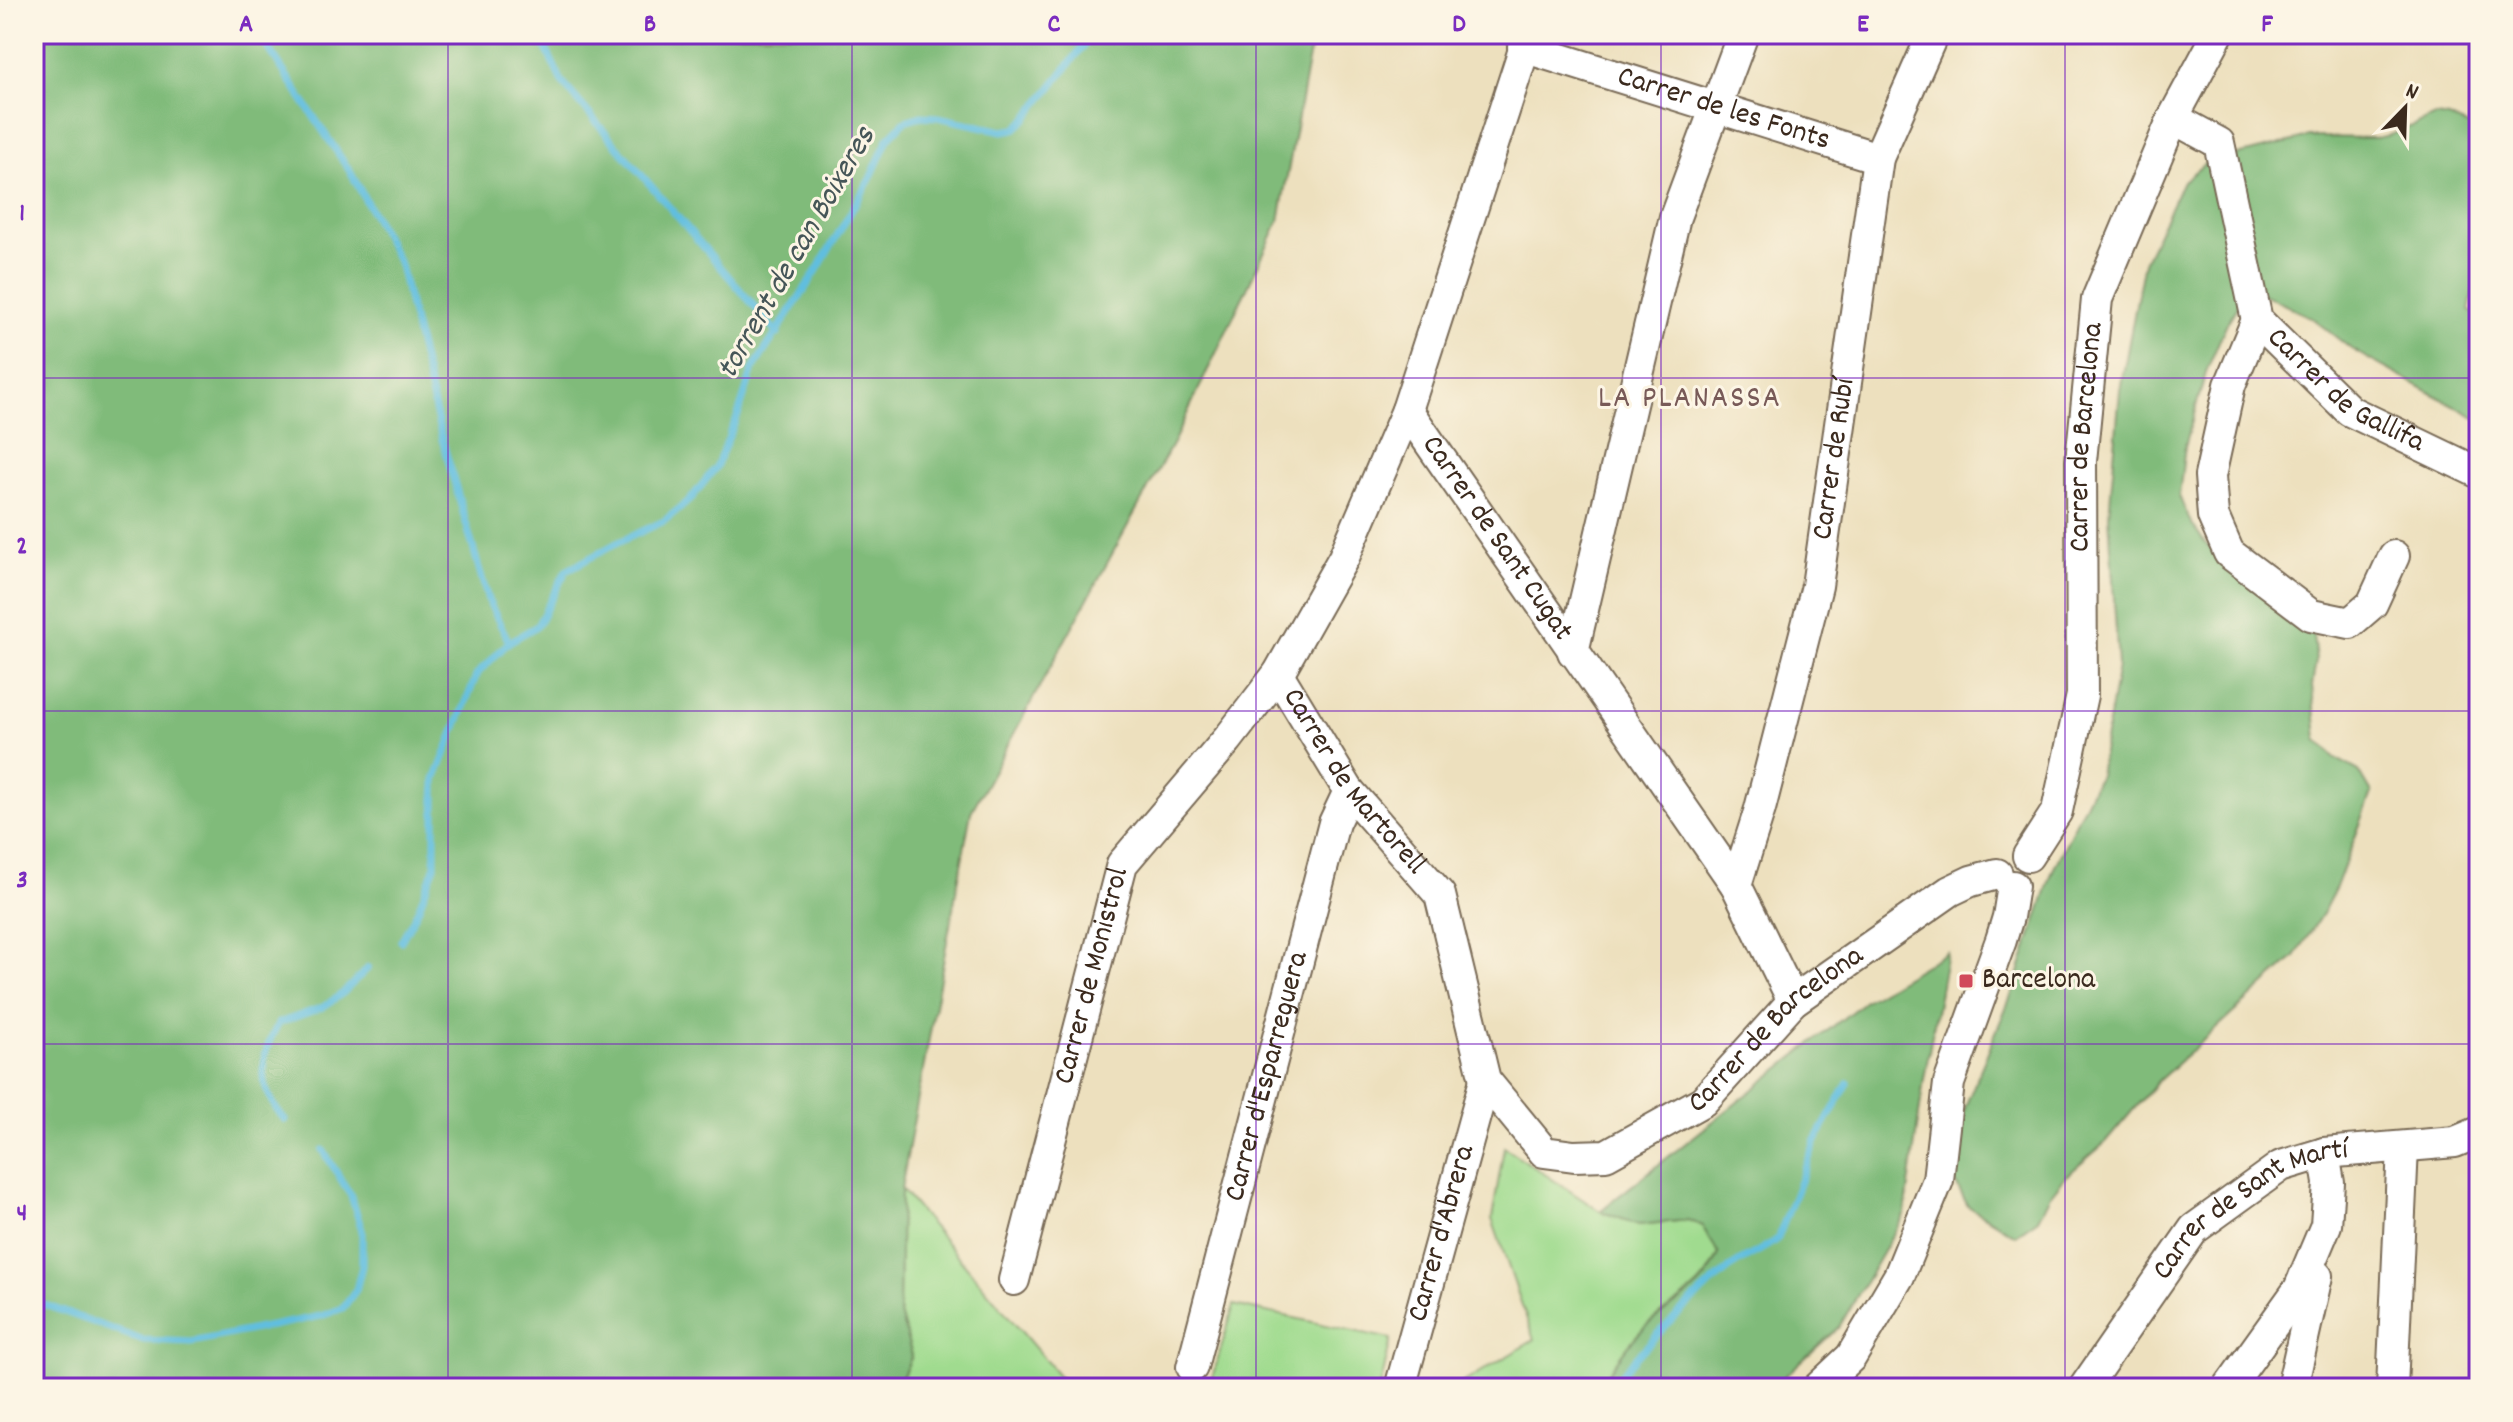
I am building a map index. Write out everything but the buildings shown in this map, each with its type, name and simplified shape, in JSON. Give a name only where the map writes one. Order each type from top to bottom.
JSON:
[{"type":"street","points":[[1573,652],[1675,217],[1743,34]]},
{"type":"street","name":"Carrer de Rubí","points":[[1736,885],[1760,809],[1817,586],[1878,158],[1933,34]]},
{"type":"street","name":"Carrer de Barcelona","points":[[1544,1152],[1574,1156],[1606,1155],[1703,1101],[1793,1001],[1950,891],[1971,881],[2005,880],[1998,860],[2005,852],[2015,850],[2028,856],[2057,811],[2082,695],[2081,461],[2097,299],[2173,118],[2218,34]]},
{"type":"street","name":"Carrer de les Fonts","points":[[1526,41],[1717,108],[1878,158]]},
{"type":"street","name":"Carrer de Sant Cugat","points":[[1526,41],[1407,410],[1736,885],[1793,1001]]},
{"type":"street","name":"Carrer de Gallifa","points":[[2173,118],[2219,143],[2257,320],[2350,411],[2479,473]]},
{"type":"street","points":[[2257,320],[2230,385],[2210,476],[2213,516],[2229,553],[2311,615],[2350,623],[2372,604],[2394,556]]},
{"type":"street","name":"Carrer de Martorell","points":[[1407,410],[1344,557],[1278,674],[1349,791],[1440,895],[1485,1080],[1544,1152]]},
{"type":"street","name":"Carrer de Monistrol","points":[[1014,1280],[1122,864],[1228,739],[1278,674]]},
{"type":"street","name":"Carrer d'Esparreguera","points":[[1192,1367],[1334,823],[1349,791]]},
{"type":"street","points":[[1818,1388],[1851,1357],[1899,1276],[1938,1180],[1949,1083],[2008,917],[2005,880]]},
{"type":"street","name":"Carrer d'Abrera","points":[[1400,1388],[1485,1080]]},
{"type":"street","name":"Carrer de Sant Martí","points":[[2084,1388],[2194,1229],[2281,1166],[2324,1153],[2455,1142],[2479,1132]]},
{"type":"street","points":[[2392,1388],[2403,1147]]},
{"type":"street","points":[[2228,1388],[2299,1289],[2326,1225],[2329,1183],[2324,1153]]},
{"type":"street","points":[[2292,1388],[2317,1276],[2309,1266]]},
{"type":"green space","points":[[34,34],[1313,34],[1279,221],[1174,441],[971,812],[901,1189],[899,1310],[912,1356],[897,1388],[34,1388]]},
{"type":"green space","points":[[2436,116],[2479,130],[2479,263],[2469,311],[2479,315],[2479,419],[2351,349],[2312,318],[2265,295],[2240,302],[2226,325],[2206,372],[2185,446],[2179,496],[2190,521],[2205,543],[2313,635],[2316,661],[2312,686],[2317,739],[2335,758],[2359,771],[2372,793],[2336,887],[2295,957],[2157,1082],[2105,1143],[2065,1177],[2049,1197],[2038,1219],[2015,1235],[1968,1206],[1955,1182],[1960,1131],[1965,1107],[2013,991],[2053,870],[2099,775],[2118,666],[2109,515],[2120,390],[2144,262],[2183,181],[2206,163],[2309,137],[2376,138]]},
{"type":"green space","points":[[1947,952],[1924,1079],[1905,1214],[1839,1327],[1772,1388],[1599,1388],[1638,1335],[1705,1279],[1719,1254],[1702,1226],[1689,1220],[1639,1225],[1600,1211],[1865,1001]]},
{"type":"green space","points":[[1504,1147],[1600,1211],[1639,1225],[1689,1220],[1702,1226],[1719,1253],[1704,1278],[1638,1335],[1599,1388],[1454,1388],[1534,1340],[1492,1219]]},
{"type":"green space","points":[[901,1189],[1069,1388],[897,1388],[912,1356],[899,1310]]},
{"type":"green space","points":[[1234,1305],[1391,1339],[1380,1388],[1209,1388]]},
{"type":"waterway","points":[[259,34],[351,173],[400,265],[442,439],[488,600],[509,642]]},
{"type":"waterway","points":[[539,34],[562,82],[778,334]]},
{"type":"waterway","name":"torrent de can Boixeres","points":[[401,941],[417,912],[435,866],[435,780],[477,674],[509,642],[537,626],[566,571],[664,521],[690,500],[716,467],[753,369],[817,270],[870,179],[888,139],[905,121],[921,116],[938,117],[1003,131],[1015,129],[1093,34]]},
{"type":"waterway","name":"torrent de can Boixeres","points":[[285,1120],[269,1096],[263,1073],[267,1049],[279,1023],[323,1007],[343,993],[368,968]]},
{"type":"waterway","points":[[1609,1388],[1697,1296],[1736,1264],[1778,1238],[1816,1140],[1848,1083]]},
{"type":"waterway","name":"torrent de can Boixeres","points":[[34,1301],[142,1340],[192,1342],[321,1316],[343,1308],[356,1290],[362,1266],[362,1230],[351,1196],[323,1150]]},
{"type":"place","name":"Barcelona","points":[[1966,981]]},
{"type":"district","name":"LA PLANASSA","points":[[1690,400]]}]
